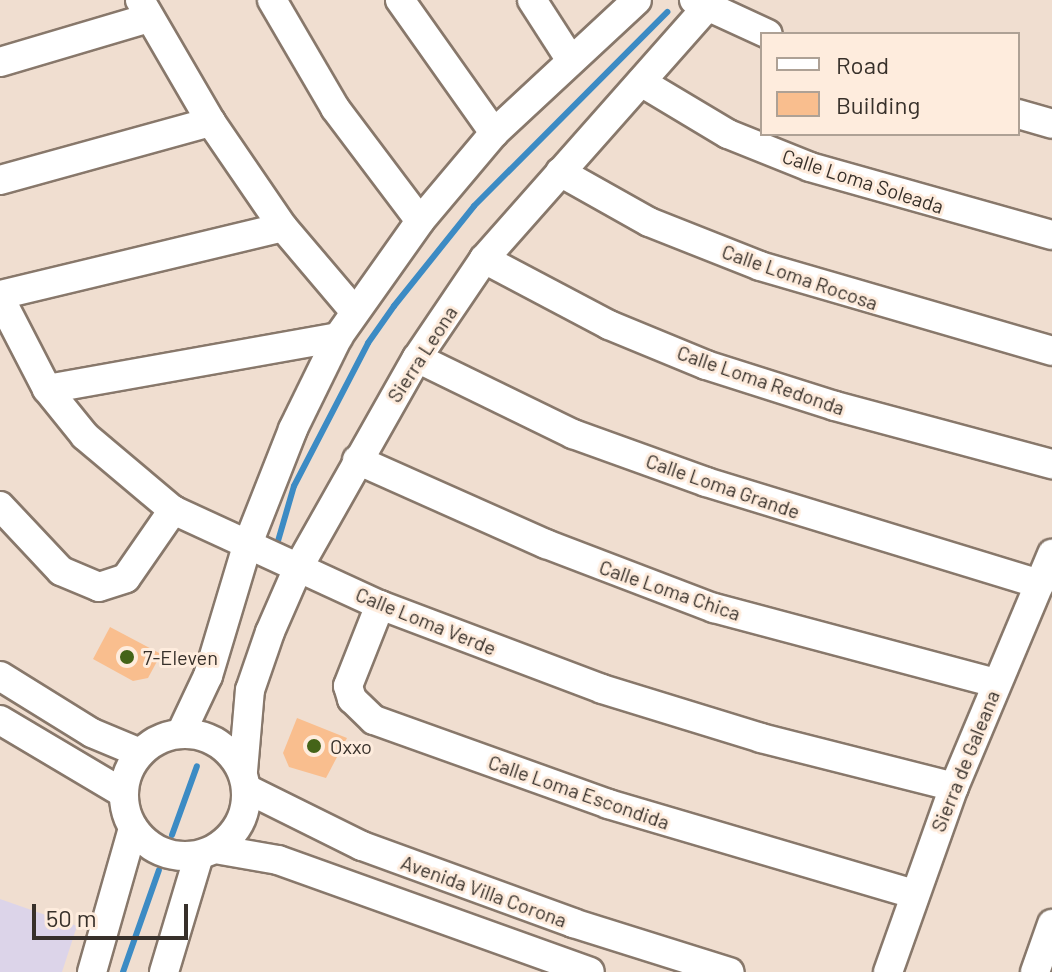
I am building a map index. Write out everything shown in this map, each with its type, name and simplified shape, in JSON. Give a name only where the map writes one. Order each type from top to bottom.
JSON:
[{"type":"street","points":[[272,0],[335,108],[420,221]]},
{"type":"street","points":[[400,0],[494,133]]},
{"type":"street","points":[[532,0],[570,59]]},
{"type":"street","points":[[181,733],[208,676],[247,546],[293,429],[338,337],[420,221],[494,133],[570,59],[637,0]]},
{"type":"street","points":[[704,2],[764,32]]},
{"type":"street","name":"Sierra Leona","points":[[245,780],[250,690],[298,568],[417,358],[484,259],[641,82],[704,2]]},
{"type":"street","points":[[0,62],[145,9],[211,122],[283,227],[355,312]]},
{"type":"street","name":"Calle Loma Soleada","points":[[641,82],[728,134],[810,167],[1052,235]]},
{"type":"street","points":[[1020,115],[1052,124]]},
{"type":"street","points":[[0,180],[211,122]]},
{"type":"street","name":"Calle Loma Rocosa","points":[[560,172],[649,222],[760,266],[1052,351]]},
{"type":"street","points":[[0,296],[283,227]]},
{"type":"street","name":"Calle Loma Redonda","points":[[484,259],[609,325],[706,365],[835,406],[1052,464]]},
{"type":"street","name":"Calle Loma Verde","points":[[0,296],[47,389],[85,436],[173,510],[380,605],[616,693],[761,738],[954,787]]},
{"type":"street","points":[[47,389],[338,337]]},
{"type":"street","name":"Calle Loma Grande","points":[[417,358],[573,434],[676,472],[1040,584]]},
{"type":"street","name":"Calle Loma Chica","points":[[357,460],[546,544],[714,608],[995,683]]},
{"type":"street","points":[[0,506],[61,571],[99,587],[126,578],[173,510]]},
{"type":"street","name":"Sierra de Galeana","points":[[888,972],[913,894],[954,787],[995,683],[1052,554]]},
{"type":"street","name":"Calle Loma Escondida","points":[[380,605],[348,686],[352,699],[374,720],[608,804],[913,894]]},
{"type":"street","points":[[0,676],[92,733],[140,753]]},
{"type":"street","points":[[208,676],[250,690]]},
{"type":"street","points":[[0,720],[123,793]]},
{"type":"street","points":[[181,733],[206,737],[228,750],[245,780],[245,813],[234,834],[207,852],[174,856],[151,846],[133,828],[123,793],[140,753],[158,739],[181,733]]},
{"type":"street","name":"Avenida Villa Corona","points":[[245,780],[362,846],[573,923],[729,972]]},
{"type":"street","points":[[92,972],[133,828]]},
{"type":"street","points":[[164,972],[207,852]]},
{"type":"street","name":"Avenida Villa Corona","points":[[207,852],[278,860],[590,972]]},
{"type":"street","points":[[1035,972],[1052,924]]},
{"type":"shaded area","points":[[0,899],[77,926],[62,972],[0,972]]},
{"type":"building","name":"7-Eleven","points":[[110,627],[161,654],[148,678],[133,681],[93,659]]},
{"type":"building","name":"Oxxo","points":[[297,718],[347,738],[326,778],[289,767],[283,753]]},
{"type":"waterway","points":[[278,541],[294,486],[368,343],[394,306],[474,206],[667,12]]},
{"type":"waterway","points":[[172,835],[197,766]]},
{"type":"waterway","points":[[123,972],[159,870]]},
{"type":"place","name":"7-Eleven","points":[[127,657]]},
{"type":"place","name":"Oxxo","points":[[314,746]]}]
